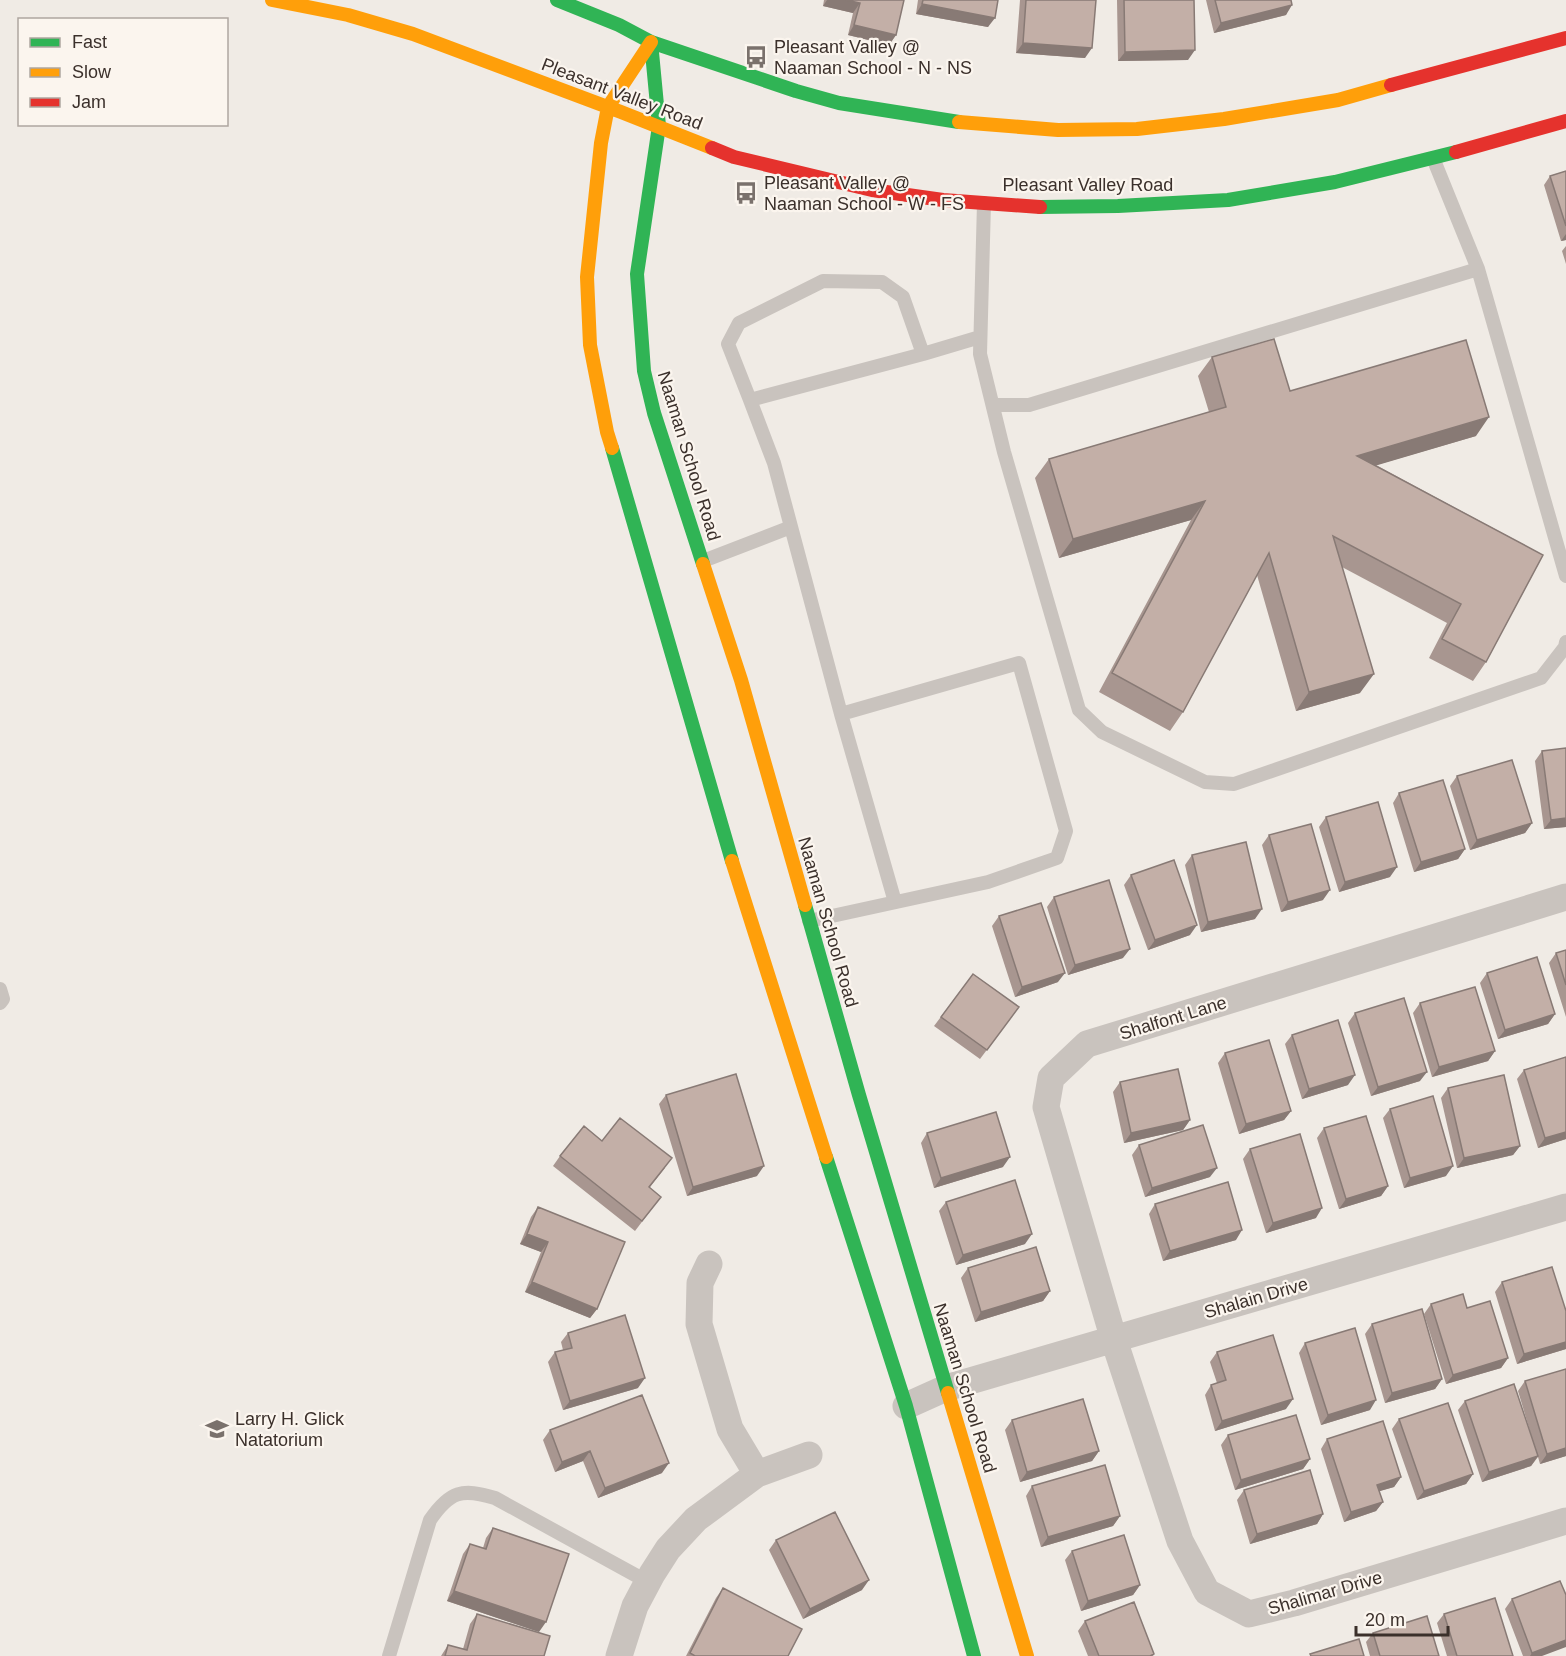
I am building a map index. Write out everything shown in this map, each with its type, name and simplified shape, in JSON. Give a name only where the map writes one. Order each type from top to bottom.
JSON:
[{"type":"main road","name":"Pleasant Valley Road","points":[[272,0],[348,15],[413,34],[734,156],[872,190],[943,200],[1043,207],[1118,206],[1228,200],[1335,182],[1433,158],[1566,121]]},
{"type":"main road","points":[[557,0],[619,25],[651,42],[796,91],[839,103],[945,122],[1058,130],[1137,129],[1224,119],[1338,100],[1566,38]]},
{"type":"main road","points":[[651,42],[608,107],[601,142],[587,277],[590,345],[607,432],[747,911],[906,1406],[974,1656]]},
{"type":"main road","name":"Naaman School Road","points":[[651,42],[658,126],[637,274],[644,371],[654,413],[741,680],[862,1106],[1027,1656]]},
{"type":"street","name":"Shalfont Lane","points":[[1114,1340],[1046,1107],[1051,1078],[1088,1044],[1566,897]]},
{"type":"street","name":"Shalain Drive","points":[[906,1406],[946,1388],[1566,1207]]},
{"type":"street","points":[[709,1264],[700,1283],[699,1324],[730,1429],[757,1474]]},
{"type":"street","name":"Shalimar Drive","points":[[1114,1340],[1180,1540],[1207,1592],[1249,1614],[1294,1603],[1566,1521]]},
{"type":"street","points":[[620,1656],[635,1606],[648,1582],[668,1550],[696,1519],[757,1474],[808,1455]]},
{"type":"lane","points":[[1433,158],[1478,269],[1566,576]]},
{"type":"lane","points":[[984,202],[980,354],[1007,463],[1079,710],[1102,732],[1205,782],[1234,784],[1541,678],[1565,647],[1566,642]]},
{"type":"lane","points":[[993,405],[1029,405],[1478,269]]},
{"type":"lane","points":[[895,902],[841,714],[774,463],[728,344],[739,323],[823,281],[882,282],[903,297],[923,354]]},
{"type":"lane","points":[[750,400],[980,337]]},
{"type":"lane","points":[[703,561],[791,527]]},
{"type":"lane","points":[[809,921],[988,882],[1057,858],[1066,831],[1019,663],[841,714]]},
{"type":"lane","points":[[0,989],[3,999],[0,1003]]},
{"type":"lane","points":[[389,1656],[430,1520],[440,1504],[455,1495],[474,1492],[495,1498],[648,1582]]},
{"type":"building","points":[[846,0],[904,0],[896,35],[854,25],[860,3]]},
{"type":"building","points":[[923,0],[998,0],[995,18],[922,4]]},
{"type":"building","points":[[1026,0],[1096,0],[1092,48],[1023,43]]},
{"type":"building","points":[[1124,0],[1194,0],[1195,50],[1125,52]]},
{"type":"building","points":[[1215,0],[1291,0],[1292,5],[1221,23]]},
{"type":"building","points":[[1566,171],[1566,226],[1550,176]]},
{"type":"building","points":[[1274,339],[1290,391],[1466,340],[1489,417],[1357,456],[1543,555],[1486,662],[1442,639],[1461,604],[1333,536],[1374,674],[1309,692],[1269,553],[1183,712],[1112,673],[1205,501],[1073,539],[1049,459],[1226,407],[1212,357]]},
{"type":"building","points":[[1566,748],[1566,818],[1551,820],[1542,751]]},
{"type":"building","points":[[1512,760],[1532,823],[1477,840],[1457,776]]},
{"type":"building","points":[[1443,780],[1465,849],[1421,862],[1399,793]]},
{"type":"building","points":[[1378,802],[1397,867],[1345,882],[1326,817]]},
{"type":"building","points":[[1311,824],[1330,890],[1288,902],[1269,835]]},
{"type":"building","points":[[1246,842],[1262,909],[1208,922],[1192,855]]},
{"type":"building","points":[[1174,860],[1197,925],[1155,940],[1131,875]]},
{"type":"building","points":[[1109,880],[1130,949],[1075,965],[1054,897]]},
{"type":"building","points":[[1041,903],[1065,973],[1022,987],[999,916]]},
{"type":"building","points":[[1566,950],[1566,985],[1556,953]]},
{"type":"building","points":[[1537,957],[1555,1014],[1505,1030],[1487,973]]},
{"type":"building","points":[[973,974],[1019,1007],[987,1050],[941,1017]]},
{"type":"building","points":[[1475,987],[1495,1051],[1439,1067],[1420,1003]]},
{"type":"building","points":[[1404,998],[1427,1072],[1378,1087],[1355,1013]]},
{"type":"building","points":[[1338,1020],[1355,1075],[1309,1089],[1292,1035]]},
{"type":"building","points":[[1269,1040],[1291,1111],[1246,1124],[1225,1053]]},
{"type":"building","points":[[1566,1057],[1566,1132],[1545,1138],[1524,1070]]},
{"type":"building","points":[[1178,1069],[1190,1120],[1131,1133],[1120,1082]]},
{"type":"building","points":[[736,1074],[764,1166],[693,1187],[666,1095]]},
{"type":"building","points":[[1504,1075],[1520,1146],[1464,1158],[1448,1088]]},
{"type":"building","points":[[1433,1096],[1453,1166],[1410,1178],[1390,1109]]},
{"type":"building","points":[[996,1112],[1010,1157],[941,1178],[927,1133]]},
{"type":"building","points":[[1366,1116],[1388,1186],[1346,1199],[1324,1128]]},
{"type":"building","points":[[620,1118],[672,1158],[649,1187],[661,1197],[642,1221],[560,1156],[584,1126],[602,1141]]},
{"type":"building","points":[[1203,1125],[1217,1168],[1152,1188],[1139,1145]]},
{"type":"building","points":[[1300,1134],[1322,1208],[1273,1223],[1250,1149]]},
{"type":"building","points":[[1015,1180],[1032,1234],[963,1255],[946,1202]]},
{"type":"building","points":[[1228,1182],[1242,1230],[1170,1251],[1155,1204]]},
{"type":"building","points":[[538,1207],[625,1242],[597,1309],[532,1282],[548,1242],[527,1234]]},
{"type":"building","points":[[1036,1247],[1050,1291],[981,1312],[968,1268]]},
{"type":"building","points":[[1552,1267],[1566,1311],[1566,1342],[1524,1354],[1502,1282]]},
{"type":"building","points":[[1463,1294],[1467,1308],[1490,1301],[1508,1358],[1453,1375],[1431,1304]]},
{"type":"building","points":[[1422,1309],[1442,1379],[1392,1393],[1372,1324]]},
{"type":"building","points":[[625,1315],[645,1378],[570,1401],[555,1352],[572,1348],[568,1333]]},
{"type":"building","points":[[1355,1328],[1376,1400],[1328,1415],[1305,1343]]},
{"type":"building","points":[[1273,1335],[1293,1399],[1222,1421],[1211,1385],[1226,1380],[1217,1352]]},
{"type":"building","points":[[1566,1369],[1566,1448],[1547,1454],[1525,1381]]},
{"type":"building","points":[[1514,1384],[1538,1456],[1489,1472],[1465,1401]]},
{"type":"building","points":[[642,1395],[669,1463],[605,1488],[590,1451],[562,1462],[550,1430]]},
{"type":"building","points":[[1083,1399],[1099,1451],[1027,1472],[1012,1420]]},
{"type":"building","points":[[1448,1403],[1473,1474],[1424,1491],[1399,1419]]},
{"type":"building","points":[[1296,1415],[1310,1459],[1241,1480],[1228,1435]]},
{"type":"building","points":[[1383,1421],[1401,1477],[1377,1485],[1383,1502],[1351,1512],[1327,1439]]},
{"type":"building","points":[[1105,1465],[1120,1516],[1048,1537],[1032,1486]]},
{"type":"building","points":[[1310,1470],[1323,1514],[1257,1534],[1244,1490]]},
{"type":"building","points":[[835,1512],[869,1580],[810,1609],[776,1540]]},
{"type":"building","points":[[493,1528],[569,1554],[546,1622],[454,1591],[470,1544],[486,1549]]},
{"type":"building","points":[[1124,1535],[1140,1585],[1088,1601],[1072,1551]]},
{"type":"building","points":[[1560,1581],[1566,1595],[1566,1640],[1532,1653],[1512,1599]]},
{"type":"building","points":[[723,1588],[802,1629],[788,1656],[695,1656],[690,1653]]},
{"type":"building","points":[[1495,1598],[1513,1656],[1457,1656],[1444,1614]]},
{"type":"building","points":[[1134,1602],[1154,1654],[1150,1656],[1099,1656],[1085,1621]]},
{"type":"building","points":[[477,1614],[550,1636],[544,1656],[445,1656],[448,1645],[467,1650]]},
{"type":"building","points":[[1427,1616],[1439,1656],[1380,1656],[1373,1633]]},
{"type":"building","points":[[1359,1639],[1364,1656],[1311,1656],[1310,1654]]},
{"type":"traffic: fast","points":[[557,0],[619,25],[651,42],[796,91],[839,103],[959,122]]},
{"type":"traffic: fast","points":[[651,42],[659,126],[637,274],[644,371],[654,413],[703,564]]},
{"type":"traffic: fast","points":[[1040,207],[1118,206],[1228,200],[1335,182],[1456,152]]},
{"type":"traffic: fast","points":[[612,448],[732,861]]},
{"type":"traffic: fast","points":[[805,905],[948,1393]]},
{"type":"traffic: fast","points":[[826,1157],[906,1406],[974,1656]]},
{"type":"traffic: slow","points":[[272,0],[348,15],[413,34],[712,148]]},
{"type":"traffic: slow","points":[[612,448],[590,345],[587,277],[601,143],[608,107],[651,42]]},
{"type":"traffic: slow","points":[[959,122],[1058,130],[1137,129],[1224,119],[1338,100],[1391,85]]},
{"type":"traffic: slow","points":[[703,564],[741,680],[805,905]]},
{"type":"traffic: slow","points":[[732,861],[826,1157]]},
{"type":"traffic: slow","points":[[948,1393],[1027,1656]]},
{"type":"traffic: jam","points":[[1391,85],[1566,38]]},
{"type":"traffic: jam","points":[[1456,152],[1566,121]]},
{"type":"traffic: jam","points":[[712,148],[734,157],[872,190],[943,200],[1040,207]]},
{"type":"place","name":"Pleasant Valley @ Naaman School - N - NS","points":[[756,57]]},
{"type":"place","name":"Pleasant Valley @ Naaman School - W - FS","points":[[746,193]]},
{"type":"place","name":"Larry H. Glick Natatorium","points":[[217,1429]]}]
